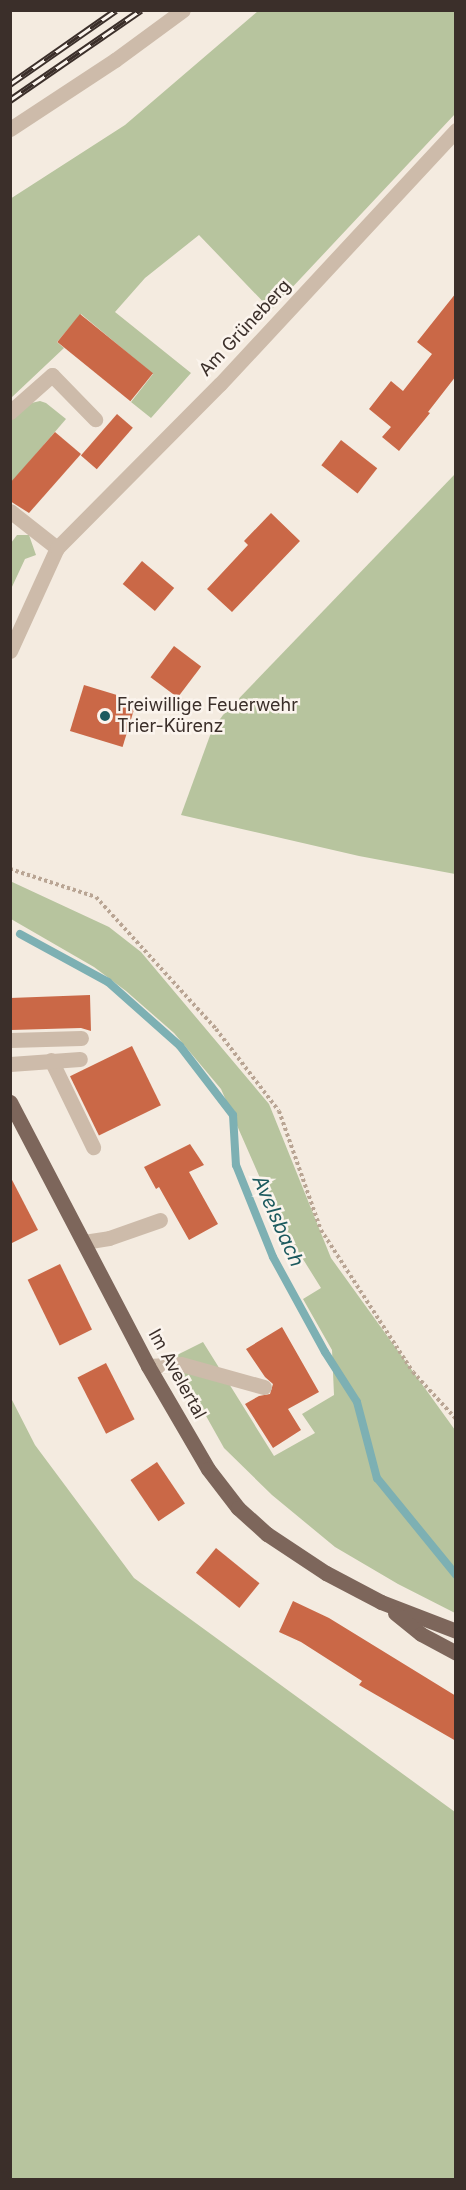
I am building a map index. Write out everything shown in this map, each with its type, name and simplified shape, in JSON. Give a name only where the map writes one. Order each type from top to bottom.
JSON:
[{"type":"main road","name":"Im Avelertal","points":[[10,1102],[148,1366],[208,1469],[238,1508],[267,1534],[316,1567],[381,1602],[456,1631]]},
{"type":"main road","name":"Im Avelertal","points":[[381,1602],[421,1634],[456,1653]]},
{"type":"street","points":[[10,129],[114,60],[183,10]]},
{"type":"street","name":"Am Grüneberg","points":[[10,651],[57,548],[220,384],[456,130]]},
{"type":"street","points":[[10,412],[52,375],[95,419]]},
{"type":"street","points":[[10,511],[57,548]]},
{"type":"street","points":[[10,1040],[81,1038]]},
{"type":"street","points":[[10,1064],[80,1059]]},
{"type":"street","points":[[51,1060],[93,1147]]},
{"type":"street","points":[[84,1242],[109,1238],[160,1220]]},
{"type":"street","points":[[148,1366],[181,1364],[264,1387]]},
{"type":"path","points":[[10,869],[96,897],[216,1029],[279,1111],[321,1230],[413,1372],[456,1419]]},
{"type":"green space","points":[[258,11],[455,11],[455,114],[271,310],[199,235],[145,278],[115,312],[191,373],[151,418],[131,402],[153,374],[81,314],[57,342],[64,348],[11,398],[10,199],[125,125]]},
{"type":"green space","points":[[40,401],[66,419],[11,483],[11,419],[27,404]]},
{"type":"green space","points":[[455,474],[455,874],[359,856],[181,815],[212,730],[223,715]]},
{"type":"green space","points":[[17,535],[29,535],[36,555],[25,559],[11,589],[11,543]]},
{"type":"green space","points":[[10,881],[109,927],[141,952],[269,1104],[331,1258],[455,1430],[455,1613],[398,1584],[335,1547],[272,1495],[224,1448],[173,1357],[203,1342],[274,1456],[315,1433],[302,1414],[334,1395],[332,1350],[303,1299],[321,1288],[278,1219],[221,1089],[174,1033],[126,991],[94,967],[11,919]]},
{"type":"green space","points":[[11,1398],[35,1445],[134,1578],[455,1812],[455,2179],[11,2179]]},
{"type":"building","points":[[456,293],[456,376],[399,451],[382,437],[391,427],[369,409],[391,381],[403,391],[432,354],[417,342]]},
{"type":"building","points":[[80,314],[153,373],[130,401],[57,342]]},
{"type":"building","points":[[117,414],[133,428],[97,469],[81,456]]},
{"type":"building","points":[[55,432],[81,454],[29,513],[10,501],[10,483]]},
{"type":"building","points":[[341,440],[377,468],[358,494],[321,465]]},
{"type":"building","points":[[271,513],[300,541],[232,612],[207,589],[248,545],[244,541]]},
{"type":"building","points":[[142,561],[174,588],[155,611],[123,584]]},
{"type":"building","points":[[174,646],[201,666],[178,698],[151,677]]},
{"type":"building","name":"Freiwillige Feuerwehr Trier-Kürenz","points":[[84,685],[137,701],[123,747],[70,731]]},
{"type":"building","points":[[90,995],[91,1031],[81,1028],[11,1030],[10,998]]},
{"type":"building","points":[[132,1046],[161,1105],[99,1136],[70,1076]]},
{"type":"building","points":[[190,1144],[204,1165],[189,1172],[218,1224],[189,1240],[159,1187],[156,1189],[144,1167]]},
{"type":"building","points":[[10,1176],[38,1230],[10,1244]]},
{"type":"building","points":[[60,1264],[92,1330],[60,1345],[28,1280]]},
{"type":"building","points":[[282,1327],[319,1392],[288,1409],[301,1430],[273,1448],[245,1404],[259,1396],[270,1394],[273,1384],[265,1377],[246,1349]]},
{"type":"building","points":[[106,1363],[135,1419],[106,1434],[77,1378]]},
{"type":"building","points":[[157,1462],[185,1503],[158,1521],[130,1480]]},
{"type":"building","points":[[216,1548],[260,1583],[239,1608],[196,1573]]},
{"type":"building","points":[[293,1601],[329,1618],[456,1696],[456,1741],[359,1685],[362,1681],[301,1642],[279,1632]]},
{"type":"waterway","name":"Avelsbach","points":[[20,934],[108,982],[180,1046],[233,1115],[236,1165],[273,1257],[325,1352],[357,1402],[377,1478],[456,1575]]},
{"type":"railway","points":[[10,84],[116,10]]},
{"type":"railway","points":[[10,100],[141,10]]},
{"type":"place","name":"Freiwillige Feuerwehr Trier-Kürenz","points":[[105,716]]}]
